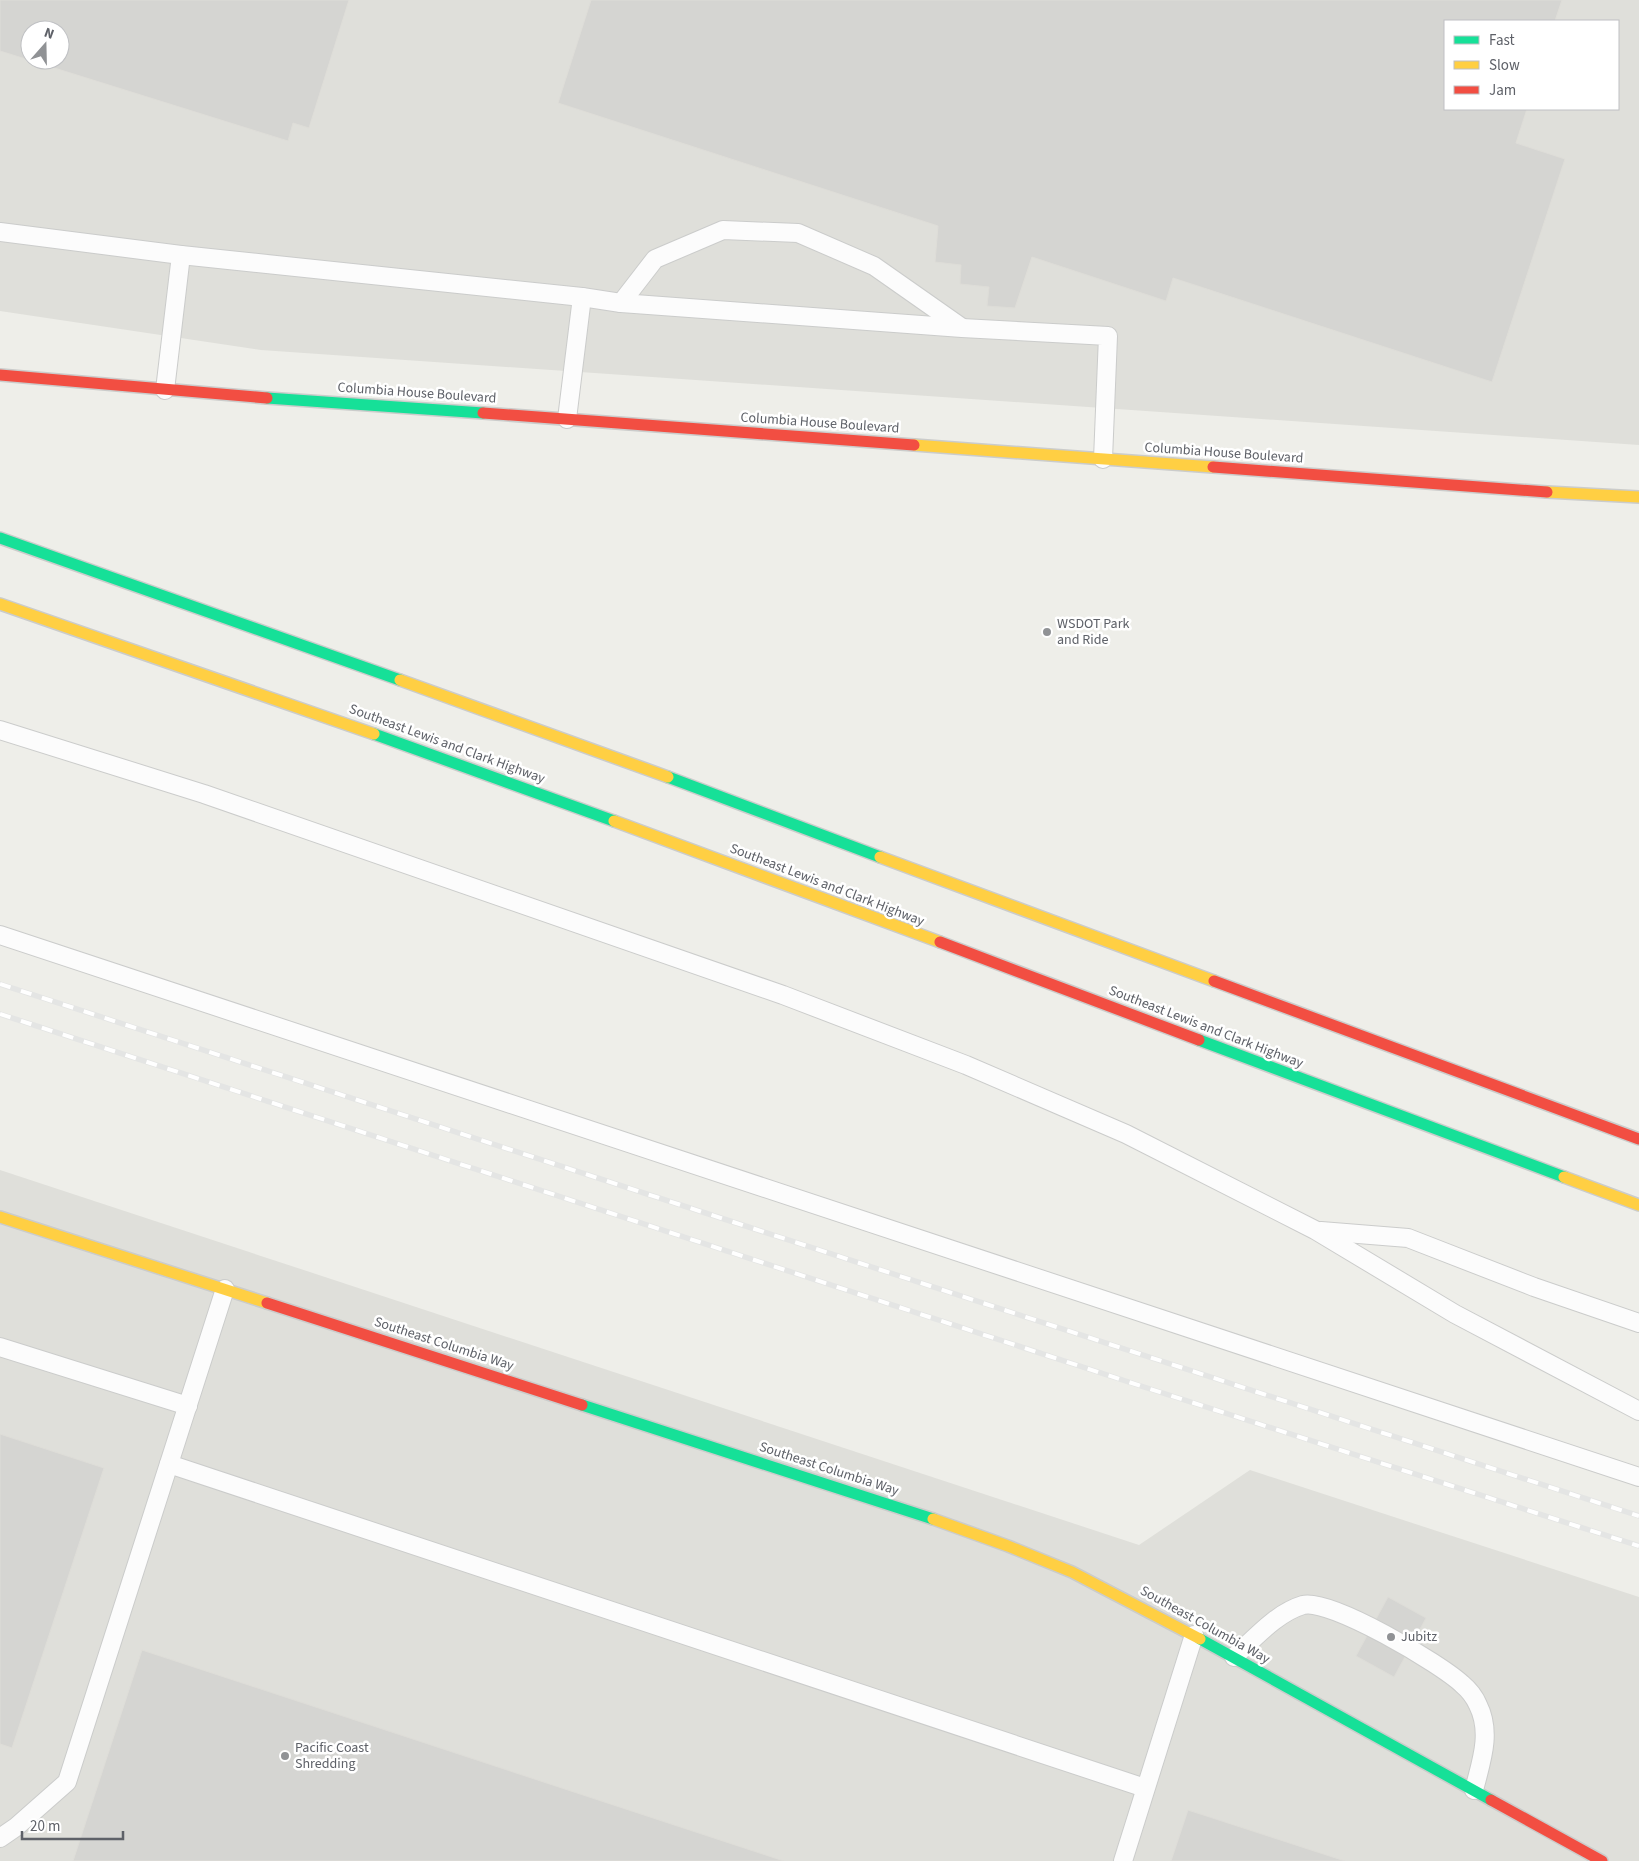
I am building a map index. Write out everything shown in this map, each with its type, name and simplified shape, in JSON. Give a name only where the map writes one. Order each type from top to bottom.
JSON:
[{"type":"main road","name":"Columbia House Boulevard","points":[[0,375],[165,390],[1575,494],[1639,497]]},
{"type":"main road","points":[[0,538],[562,738],[1639,1139]]},
{"type":"main road","name":"Southeast Lewis and Clark Highway","points":[[0,604],[170,662],[501,780],[1639,1205]]},
{"type":"main road","name":"Southeast Columbia Way","points":[[0,1217],[962,1528],[1056,1565],[1194,1635],[1602,1861]]},
{"type":"lane","points":[[621,304],[655,258],[723,230],[798,233],[874,266],[962,328]]},
{"type":"lane","points":[[0,232],[181,255],[582,297],[621,304],[962,328],[1108,336],[1103,459]]},
{"type":"lane","points":[[165,390],[181,255]]},
{"type":"lane","points":[[567,419],[582,297]]},
{"type":"lane","points":[[0,730],[204,794],[783,995],[966,1065],[1126,1134],[1315,1230],[1455,1314],[1639,1411]]},
{"type":"lane","points":[[0,935],[1639,1477]]},
{"type":"lane","points":[[1315,1230],[1408,1238],[1534,1287],[1639,1323]]},
{"type":"lane","points":[[0,1838],[16,1827],[67,1782],[225,1289]]},
{"type":"lane","points":[[0,1348],[188,1406]]},
{"type":"lane","points":[[169,1464],[1145,1788]]},
{"type":"lane","points":[[1234,1657],[1275,1620],[1305,1604],[1320,1605],[1340,1612],[1410,1648],[1462,1684],[1478,1704],[1485,1724],[1484,1746],[1474,1790]]},
{"type":"lane","points":[[1123,1861],[1194,1635]]},
{"type":"shaded area","points":[[0,0],[1639,0],[1639,445],[261,350],[0,311]]},
{"type":"shaded area","points":[[0,1170],[1139,1545],[1250,1470],[1639,1597],[1639,1861],[0,1861]]},
{"type":"building","points":[[0,0],[349,0],[309,128],[293,123],[288,141],[61,70],[70,70],[70,20],[20,20],[20,57],[0,51]]},
{"type":"building","points":[[591,0],[1562,0],[1555,20],[1444,20],[1444,110],[1527,110],[1516,143],[1565,159],[1492,382],[1173,278],[1166,301],[1032,257],[1015,308],[987,306],[989,287],[960,284],[961,265],[935,262],[938,226],[558,103]]},
{"type":"building","points":[[0,1434],[104,1468],[12,1748],[0,1744]]},
{"type":"building","name":"Jubitz","points":[[1388,1597],[1426,1618],[1394,1677],[1356,1656]]},
{"type":"building","name":"Pacific Coast Shredding","points":[[142,1650],[784,1861],[73,1861]]},
{"type":"building","points":[[1188,1810],[1345,1861],[1171,1861]]},
{"type":"railway","points":[[0,984],[1639,1516]]},
{"type":"railway","points":[[0,1014],[1144,1387],[1639,1546]]},
{"type":"traffic: fast","points":[[267,398],[483,413]]},
{"type":"traffic: fast","points":[[0,538],[400,680]]},
{"type":"traffic: fast","points":[[374,734],[614,821]]},
{"type":"traffic: fast","points":[[668,777],[880,857]]},
{"type":"traffic: fast","points":[[1199,1040],[1564,1177]]},
{"type":"traffic: fast","points":[[582,1405],[933,1519]]},
{"type":"traffic: fast","points":[[1200,1639],[1491,1800]]},
{"type":"traffic: slow","points":[[914,445],[1213,467]]},
{"type":"traffic: slow","points":[[1547,492],[1639,497]]},
{"type":"traffic: slow","points":[[0,604],[374,734]]},
{"type":"traffic: slow","points":[[400,680],[668,777]]},
{"type":"traffic: slow","points":[[614,821],[940,942]]},
{"type":"traffic: slow","points":[[880,857],[1214,981]]},
{"type":"traffic: slow","points":[[1564,1177],[1639,1205]]},
{"type":"traffic: slow","points":[[0,1217],[267,1303]]},
{"type":"traffic: slow","points":[[933,1519],[1072,1572],[1200,1639]]},
{"type":"traffic: jam","points":[[0,375],[267,398]]},
{"type":"traffic: jam","points":[[483,413],[914,445]]},
{"type":"traffic: jam","points":[[1213,467],[1547,492]]},
{"type":"traffic: jam","points":[[940,942],[1199,1040]]},
{"type":"traffic: jam","points":[[1214,981],[1639,1139]]},
{"type":"traffic: jam","points":[[267,1303],[582,1405]]},
{"type":"traffic: jam","points":[[1491,1800],[1602,1861]]},
{"type":"place","name":"WSDOT Park and Ride","points":[[1047,632]]},
{"type":"place","name":"Jubitz","points":[[1391,1637]]},
{"type":"place","name":"Pacific Coast Shredding","points":[[285,1756]]}]
